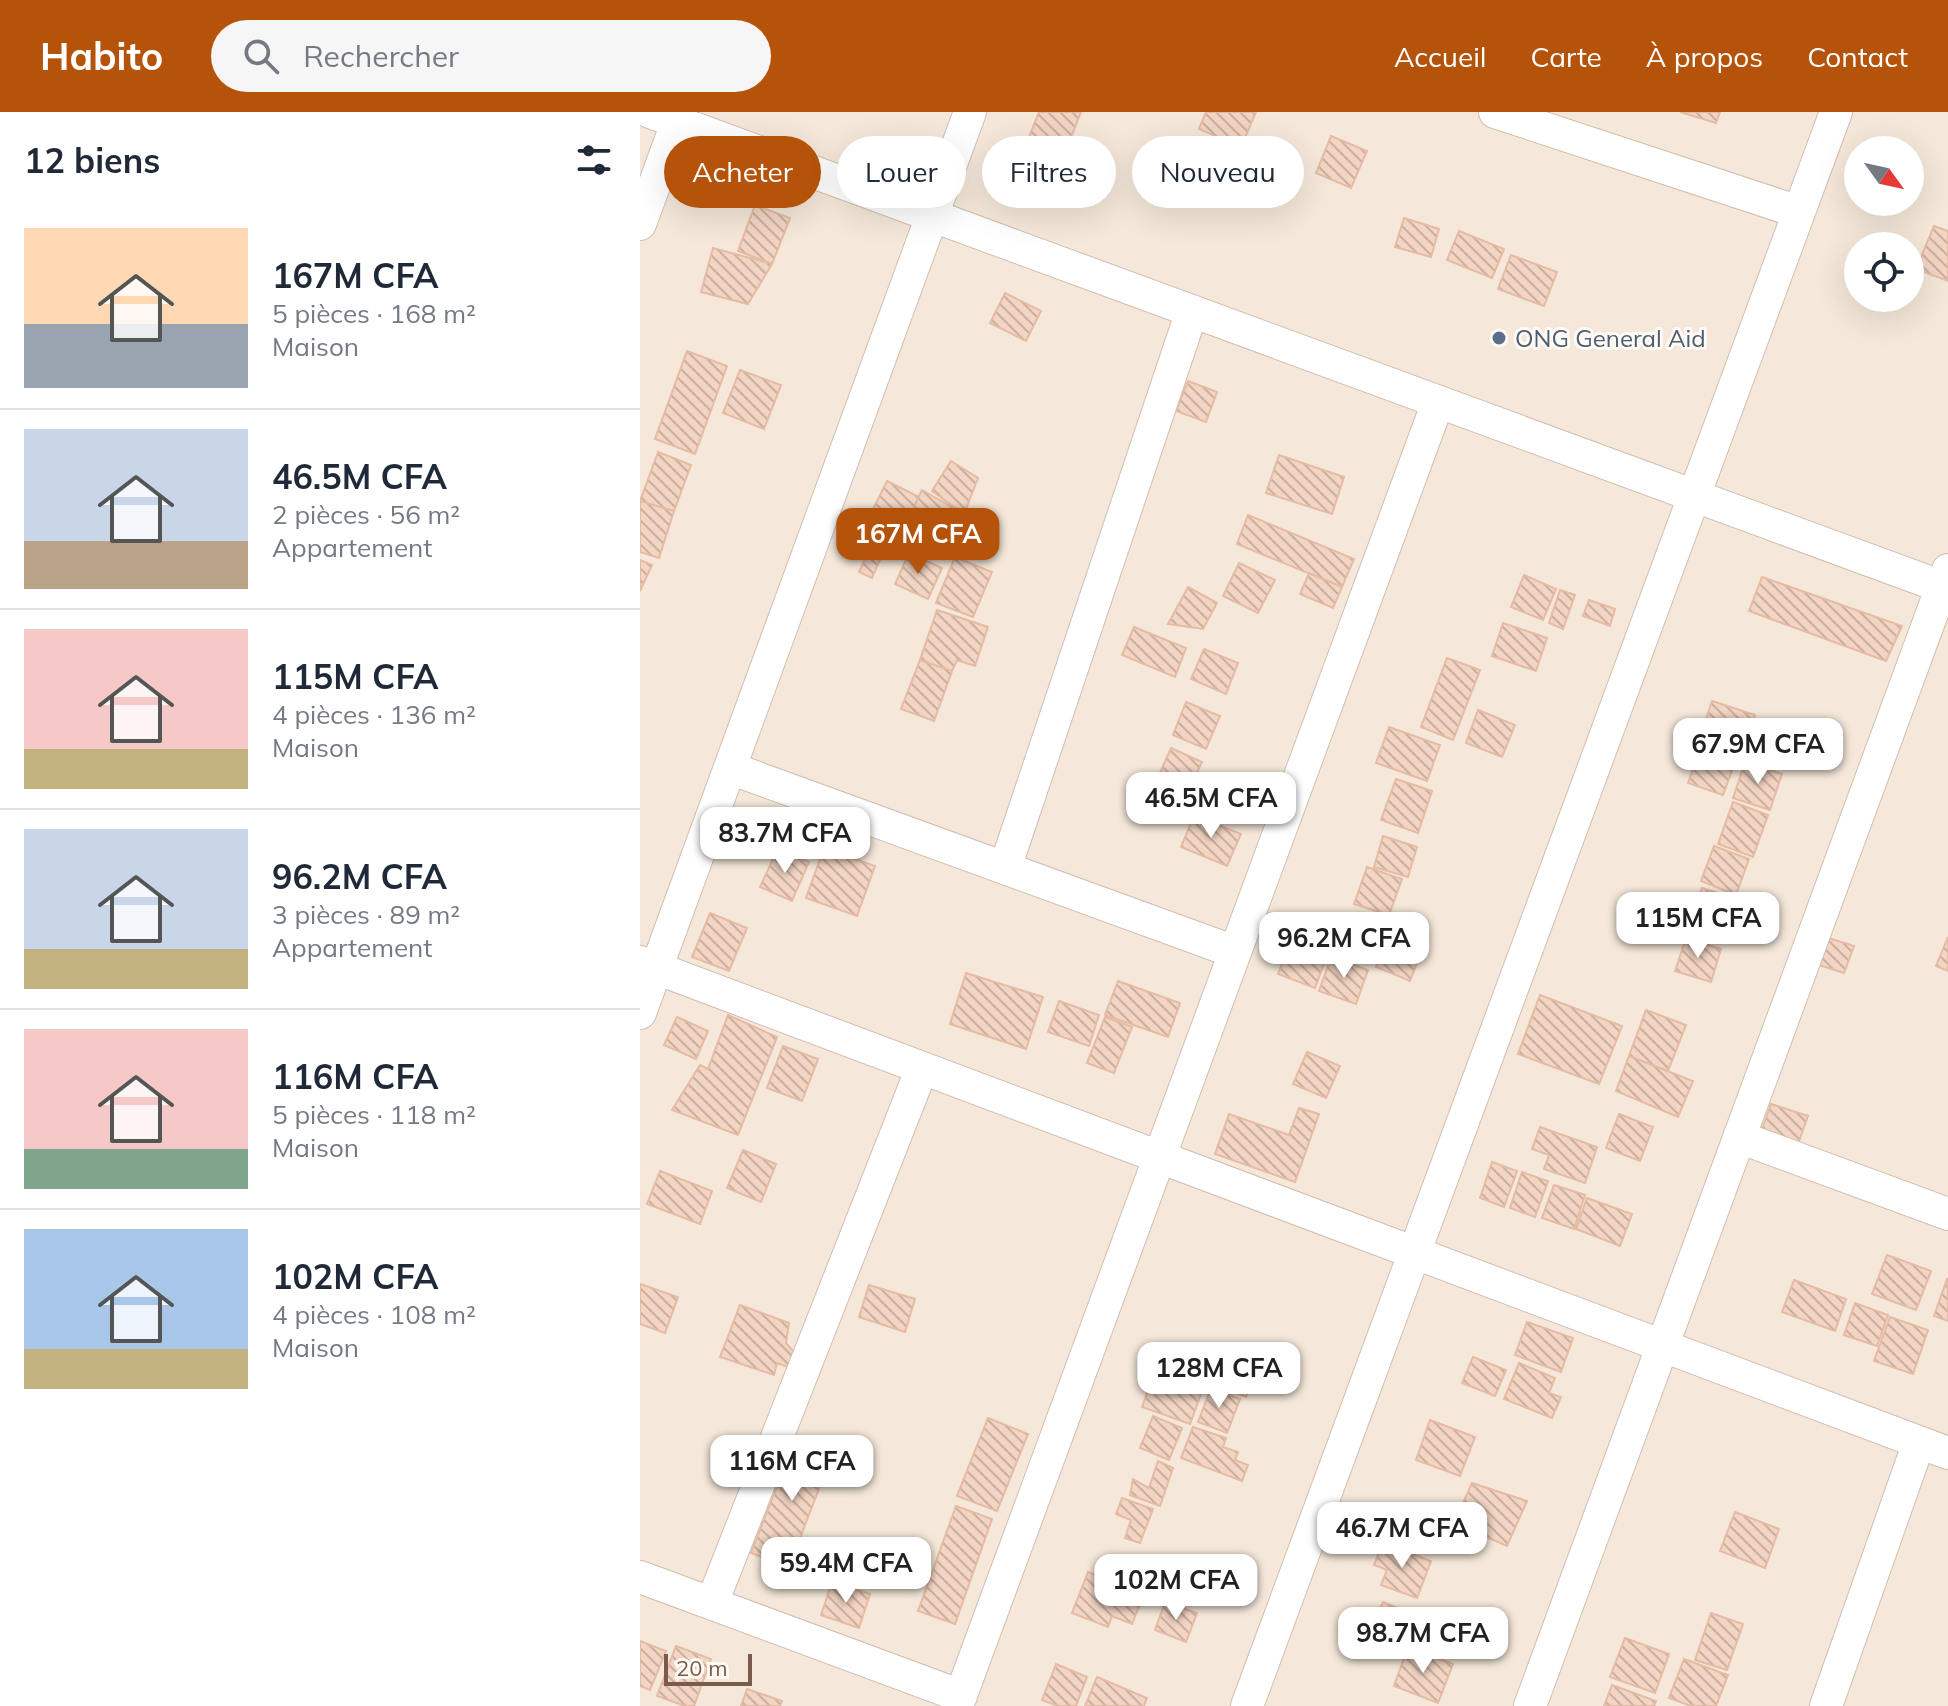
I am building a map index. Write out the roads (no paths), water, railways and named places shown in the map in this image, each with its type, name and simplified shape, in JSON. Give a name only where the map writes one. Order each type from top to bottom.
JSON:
[{"type":"street","points":[[640,1013],[648,965],[730,768],[970,112]]},
{"type":"street","points":[[1495,112],[1539,119],[1799,212]]},
{"type":"street","points":[[1247,1706],[1836,112]]},
{"type":"street","points":[[640,224],[670,115],[932,216],[1694,496],[1946,582],[1530,1706]]},
{"type":"street","points":[[1005,868],[1192,311]]},
{"type":"street","points":[[640,1577],[959,1701],[1438,402]]},
{"type":"street","points":[[730,768],[1235,952]]},
{"type":"street","points":[[648,965],[1933,1448],[1826,1706]]},
{"type":"street","points":[[712,1603],[922,1068]]},
{"type":"street","points":[[1739,1137],[1948,1214]]},
{"type":"place","name":"ONG General Aid","points":[[1499,338]]}]
